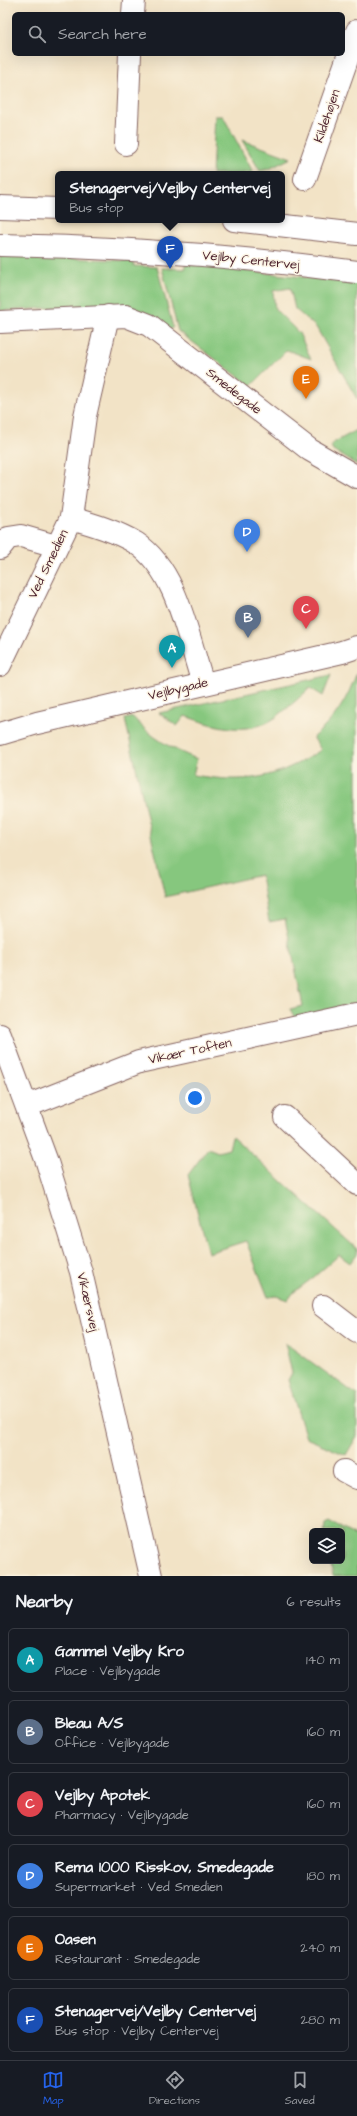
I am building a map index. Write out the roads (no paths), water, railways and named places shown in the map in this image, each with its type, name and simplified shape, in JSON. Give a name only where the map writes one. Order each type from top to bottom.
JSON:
[{"type":"street","points":[[133,12],[134,0]]},
{"type":"street","name":"Kildehøjen","points":[[305,179],[357,31]]},
{"type":"street","points":[[126,144],[130,56]]},
{"type":"street","points":[[0,207],[55,209]]},
{"type":"street","points":[[260,223],[357,234]]},
{"type":"street","name":"Vejlby Centervej","points":[[0,245],[153,251],[275,261],[357,272]]},
{"type":"street","points":[[71,518],[85,416],[108,316]]},
{"type":"street","name":"Smedegade","points":[[0,322],[126,316],[149,325],[310,450],[357,477]]},
{"type":"street","name":"Ved Smedien","points":[[0,665],[56,546],[71,518],[115,533],[136,544],[152,558],[167,581],[188,629],[203,683]]},
{"type":"street","points":[[0,548],[8,538],[21,536],[56,546]]},
{"type":"street","name":"Vejlbygade","points":[[0,734],[37,723],[203,683],[342,652],[357,647]]},
{"type":"street","name":"Vikær Toften","points":[[27,1106],[139,1062],[357,1014]]},
{"type":"street","name":"Vikærsvej","points":[[0,1035],[47,1162],[81,1272],[151,1576]]},
{"type":"street","points":[[285,1117],[357,1184]]},
{"type":"street","points":[[323,1306],[357,1332]]},
{"type":"place","name":"Stenagervej/Vejlby Centervej","points":[[170,269]]},
{"type":"place","name":"Oasen","points":[[306,399]]},
{"type":"place","name":"Rema 1000 Risskov, Smedegade","points":[[247,552]]},
{"type":"place","name":"Vejlby Apotek","points":[[306,629]]},
{"type":"place","name":"Bleau A/S","points":[[248,638]]},
{"type":"place","name":"Gammel Vejlby Kro","points":[[172,668]]}]
